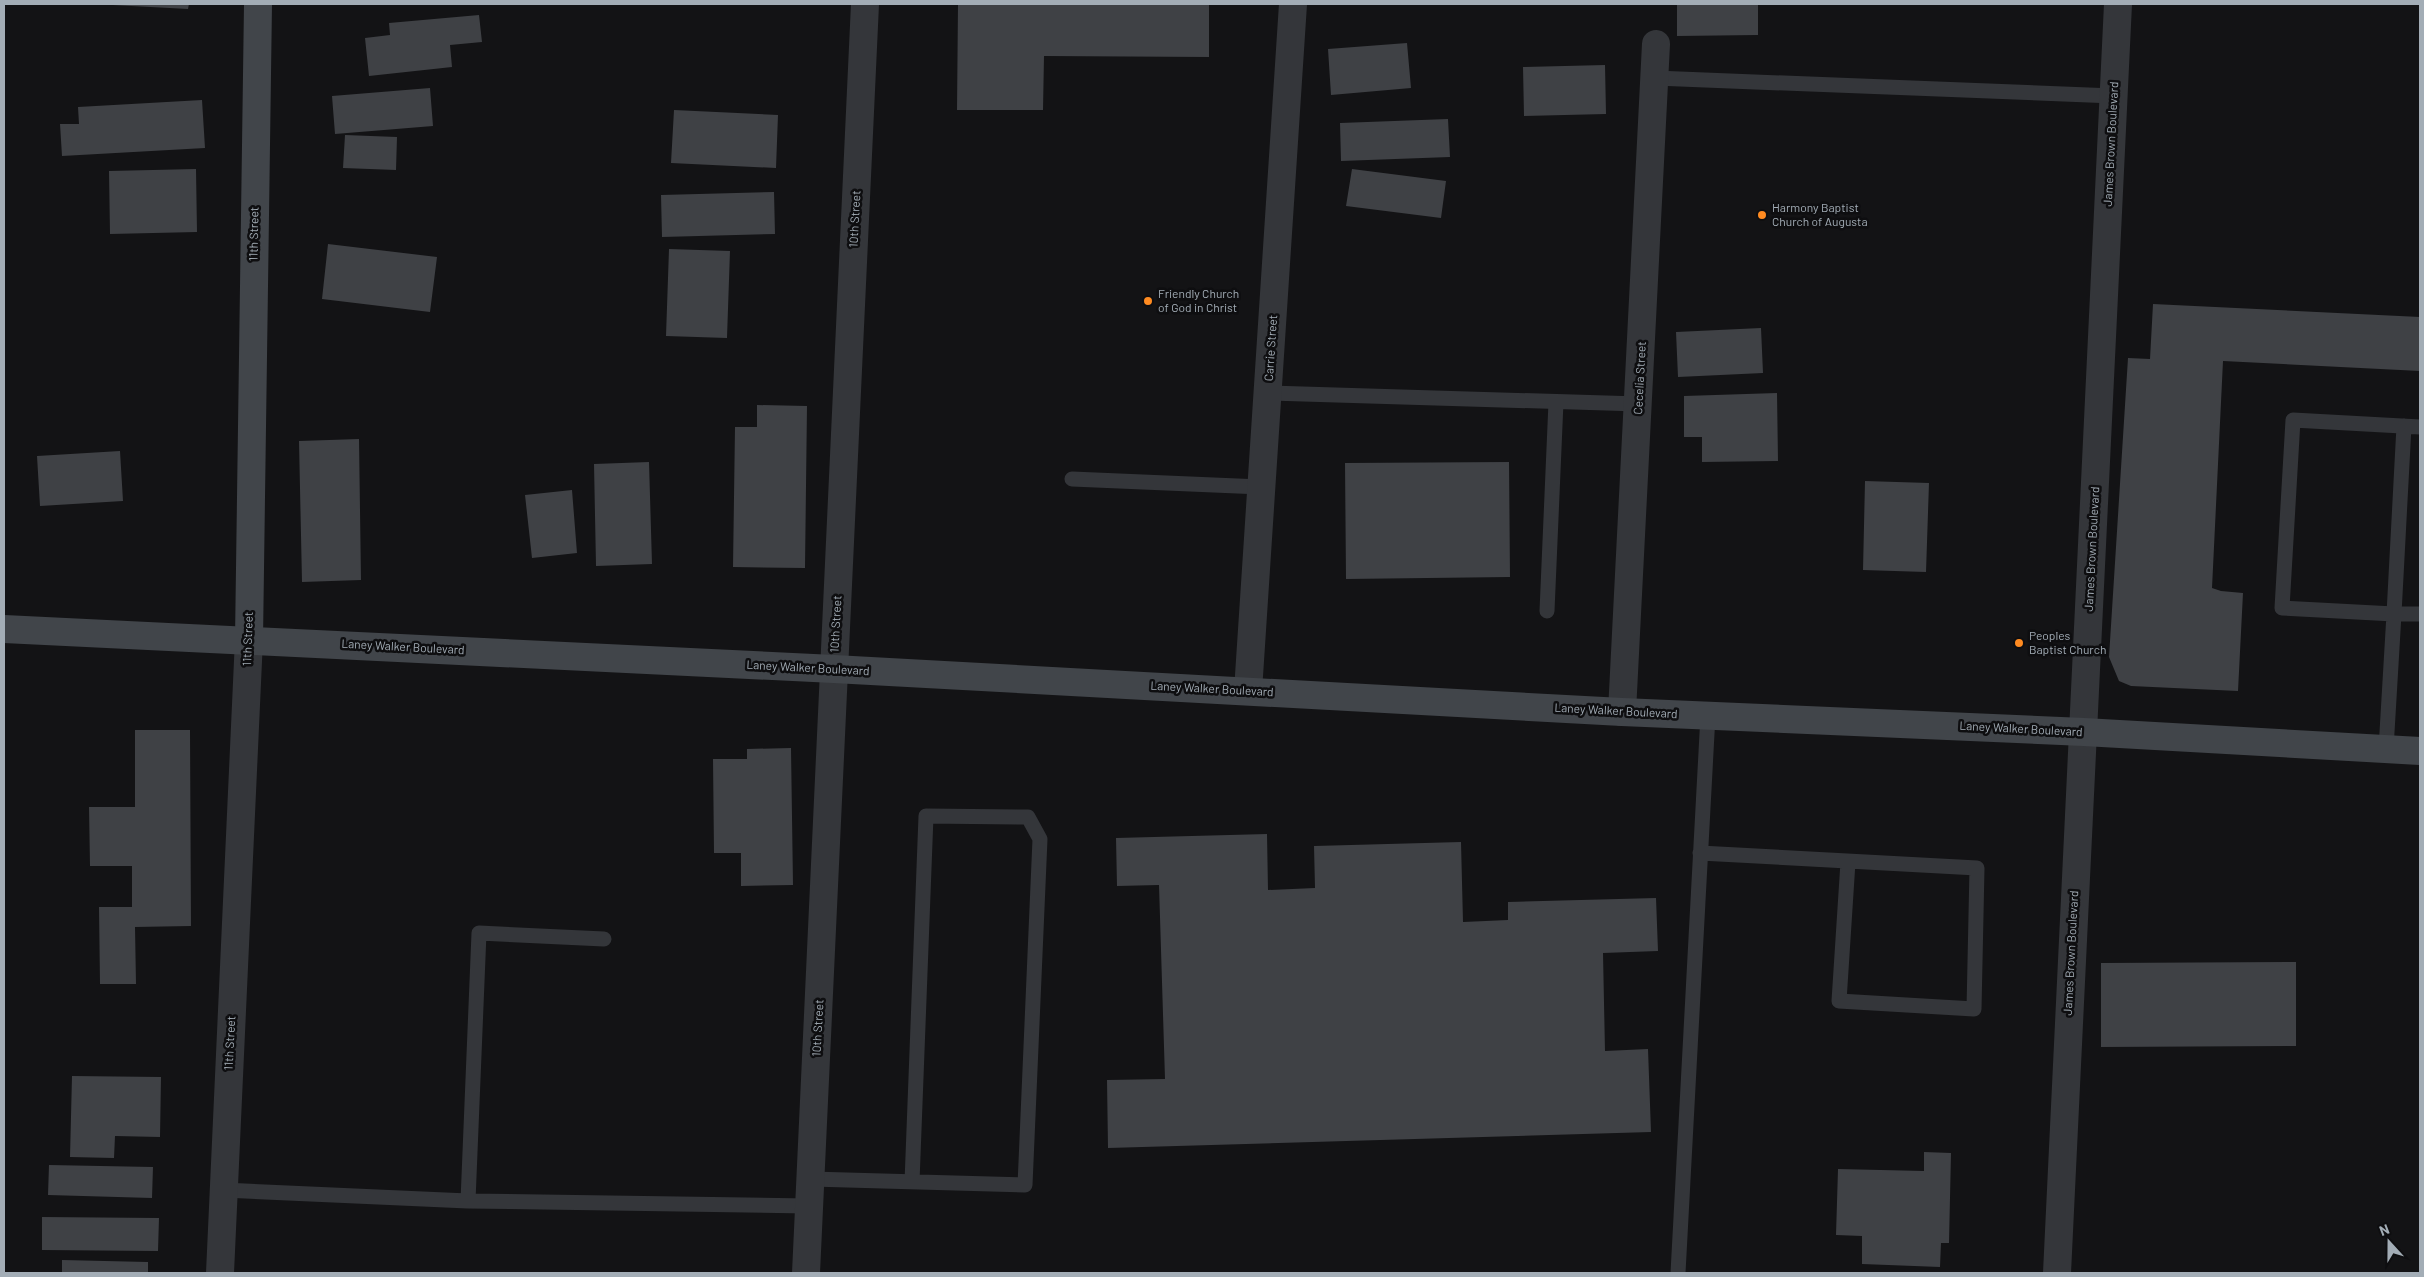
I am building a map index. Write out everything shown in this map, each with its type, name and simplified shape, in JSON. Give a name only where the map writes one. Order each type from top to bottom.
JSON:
[{"type":"main road","name":"11th Street","points":[[249,639],[258,4]]},
{"type":"main road","name":"Laney Walker Boulevard","points":[[4,629],[249,639],[1622,712],[2084,732],[2420,751]]},
{"type":"street","name":"10th Street","points":[[806,1273],[865,4]]},
{"type":"street","name":"Carrie Street","points":[[1248,691],[1293,4]]},
{"type":"street","name":"James Brown Boulevard","points":[[2057,1273],[2118,4]]},
{"type":"street","name":"Cecelia Street","points":[[1622,712],[1656,44]]},
{"type":"street","name":"11th Street","points":[[220,1273],[249,639]]},
{"type":"lane","points":[[1655,78],[2114,96]]},
{"type":"lane","points":[[1268,393],[1639,404]]},
{"type":"lane","points":[[1547,611],[1556,402]]},
{"type":"lane","points":[[2420,427],[2293,420],[2282,608],[2420,614]]},
{"type":"lane","points":[[2386,749],[2404,426]]},
{"type":"lane","points":[[1072,479],[1261,487]]},
{"type":"lane","points":[[1678,1273],[1708,715]]},
{"type":"lane","points":[[811,1179],[912,1182],[1025,1185],[1040,839],[1028,817],[926,816],[912,1182]]},
{"type":"lane","points":[[1700,853],[1977,868],[1974,1009],[1839,1001],[1848,862]]},
{"type":"lane","points":[[468,1201],[479,933],[604,939]]},
{"type":"lane","points":[[224,1190],[468,1201],[808,1206]]},
{"type":"building","points":[[94,4],[189,4],[188,9]]},
{"type":"building","points":[[958,4],[1209,4],[1209,57],[1044,56],[1043,110],[957,110]]},
{"type":"building","points":[[1677,4],[1758,4],[1758,35],[1677,36]]},
{"type":"building","points":[[479,15],[482,42],[450,45],[452,67],[369,76],[365,38],[390,35],[389,23]]},
{"type":"building","points":[[1407,43],[1411,88],[1331,95],[1328,49]]},
{"type":"building","points":[[1605,65],[1606,114],[1524,116],[1523,67]]},
{"type":"building","points":[[430,88],[433,126],[335,134],[332,96]]},
{"type":"building","points":[[202,100],[205,148],[62,156],[60,124],[79,124],[78,107]]},
{"type":"building","points":[[674,110],[778,115],[776,168],[671,163]]},
{"type":"building","points":[[1448,119],[1450,157],[1341,161],[1340,123]]},
{"type":"building","points":[[345,135],[397,137],[396,170],[343,168]]},
{"type":"building","points":[[196,169],[197,232],[110,234],[109,171]]},
{"type":"building","points":[[1352,169],[1446,181],[1441,218],[1346,206]]},
{"type":"building","points":[[774,192],[775,234],[662,237],[661,195]]},
{"type":"building","points":[[328,244],[437,257],[430,312],[322,299]]},
{"type":"building","points":[[669,249],[730,251],[727,338],[666,336]]},
{"type":"building","points":[[2153,304],[2420,317],[2420,371],[2223,361],[2212,588],[2221,591],[2243,593],[2238,691],[2131,686],[2119,681],[2109,657],[2128,358],[2150,359]]},
{"type":"building","points":[[1761,328],[1763,373],[1678,377],[1676,332]]},
{"type":"building","points":[[1777,393],[1778,461],[1702,462],[1702,437],[1684,437],[1684,396]]},
{"type":"building","points":[[757,405],[807,406],[805,568],[733,567],[735,427],[757,427]]},
{"type":"building","points":[[359,439],[361,580],[302,582],[299,441]]},
{"type":"building","points":[[120,451],[123,501],[40,506],[37,456]]},
{"type":"building","points":[[649,462],[652,564],[596,566],[594,464]]},
{"type":"building","points":[[1509,462],[1510,577],[1346,579],[1345,463]]},
{"type":"building","points":[[1865,481],[1929,483],[1926,572],[1863,570]]},
{"type":"building","points":[[572,490],[577,553],[532,558],[525,495]]},
{"type":"building","points":[[135,730],[190,730],[191,926],[135,927],[136,984],[100,984],[99,907],[132,907],[132,866],[90,866],[89,807],[135,807]]},
{"type":"building","points":[[791,748],[793,885],[741,886],[741,853],[714,853],[713,759],[747,759],[747,749]]},
{"type":"building","points":[[1267,834],[1268,890],[1315,888],[1314,846],[1461,842],[1463,922],[1508,920],[1508,902],[1656,898],[1658,951],[1603,953],[1605,1051],[1648,1049],[1651,1132],[1108,1148],[1107,1080],[1165,1079],[1159,885],[1117,886],[1116,838]]},
{"type":"building","points":[[2296,962],[2296,1046],[2101,1047],[2101,963]]},
{"type":"building","points":[[72,1076],[161,1077],[160,1137],[115,1136],[114,1158],[70,1157]]},
{"type":"building","points":[[1924,1152],[1951,1153],[1949,1243],[1941,1243],[1940,1267],[1862,1264],[1862,1236],[1836,1235],[1838,1169],[1924,1171]]},
{"type":"building","points":[[49,1165],[153,1167],[152,1198],[48,1195]]},
{"type":"building","points":[[42,1217],[159,1218],[158,1251],[42,1250]]},
{"type":"building","points":[[62,1260],[148,1262],[148,1273],[62,1273]]},
{"type":"place","name":"Harmony Baptist Church of Augusta","points":[[1762,215]]},
{"type":"place","name":"Friendly Church of God in Christ","points":[[1148,301]]},
{"type":"place","name":"Peoples Baptist Church","points":[[2019,643]]}]
